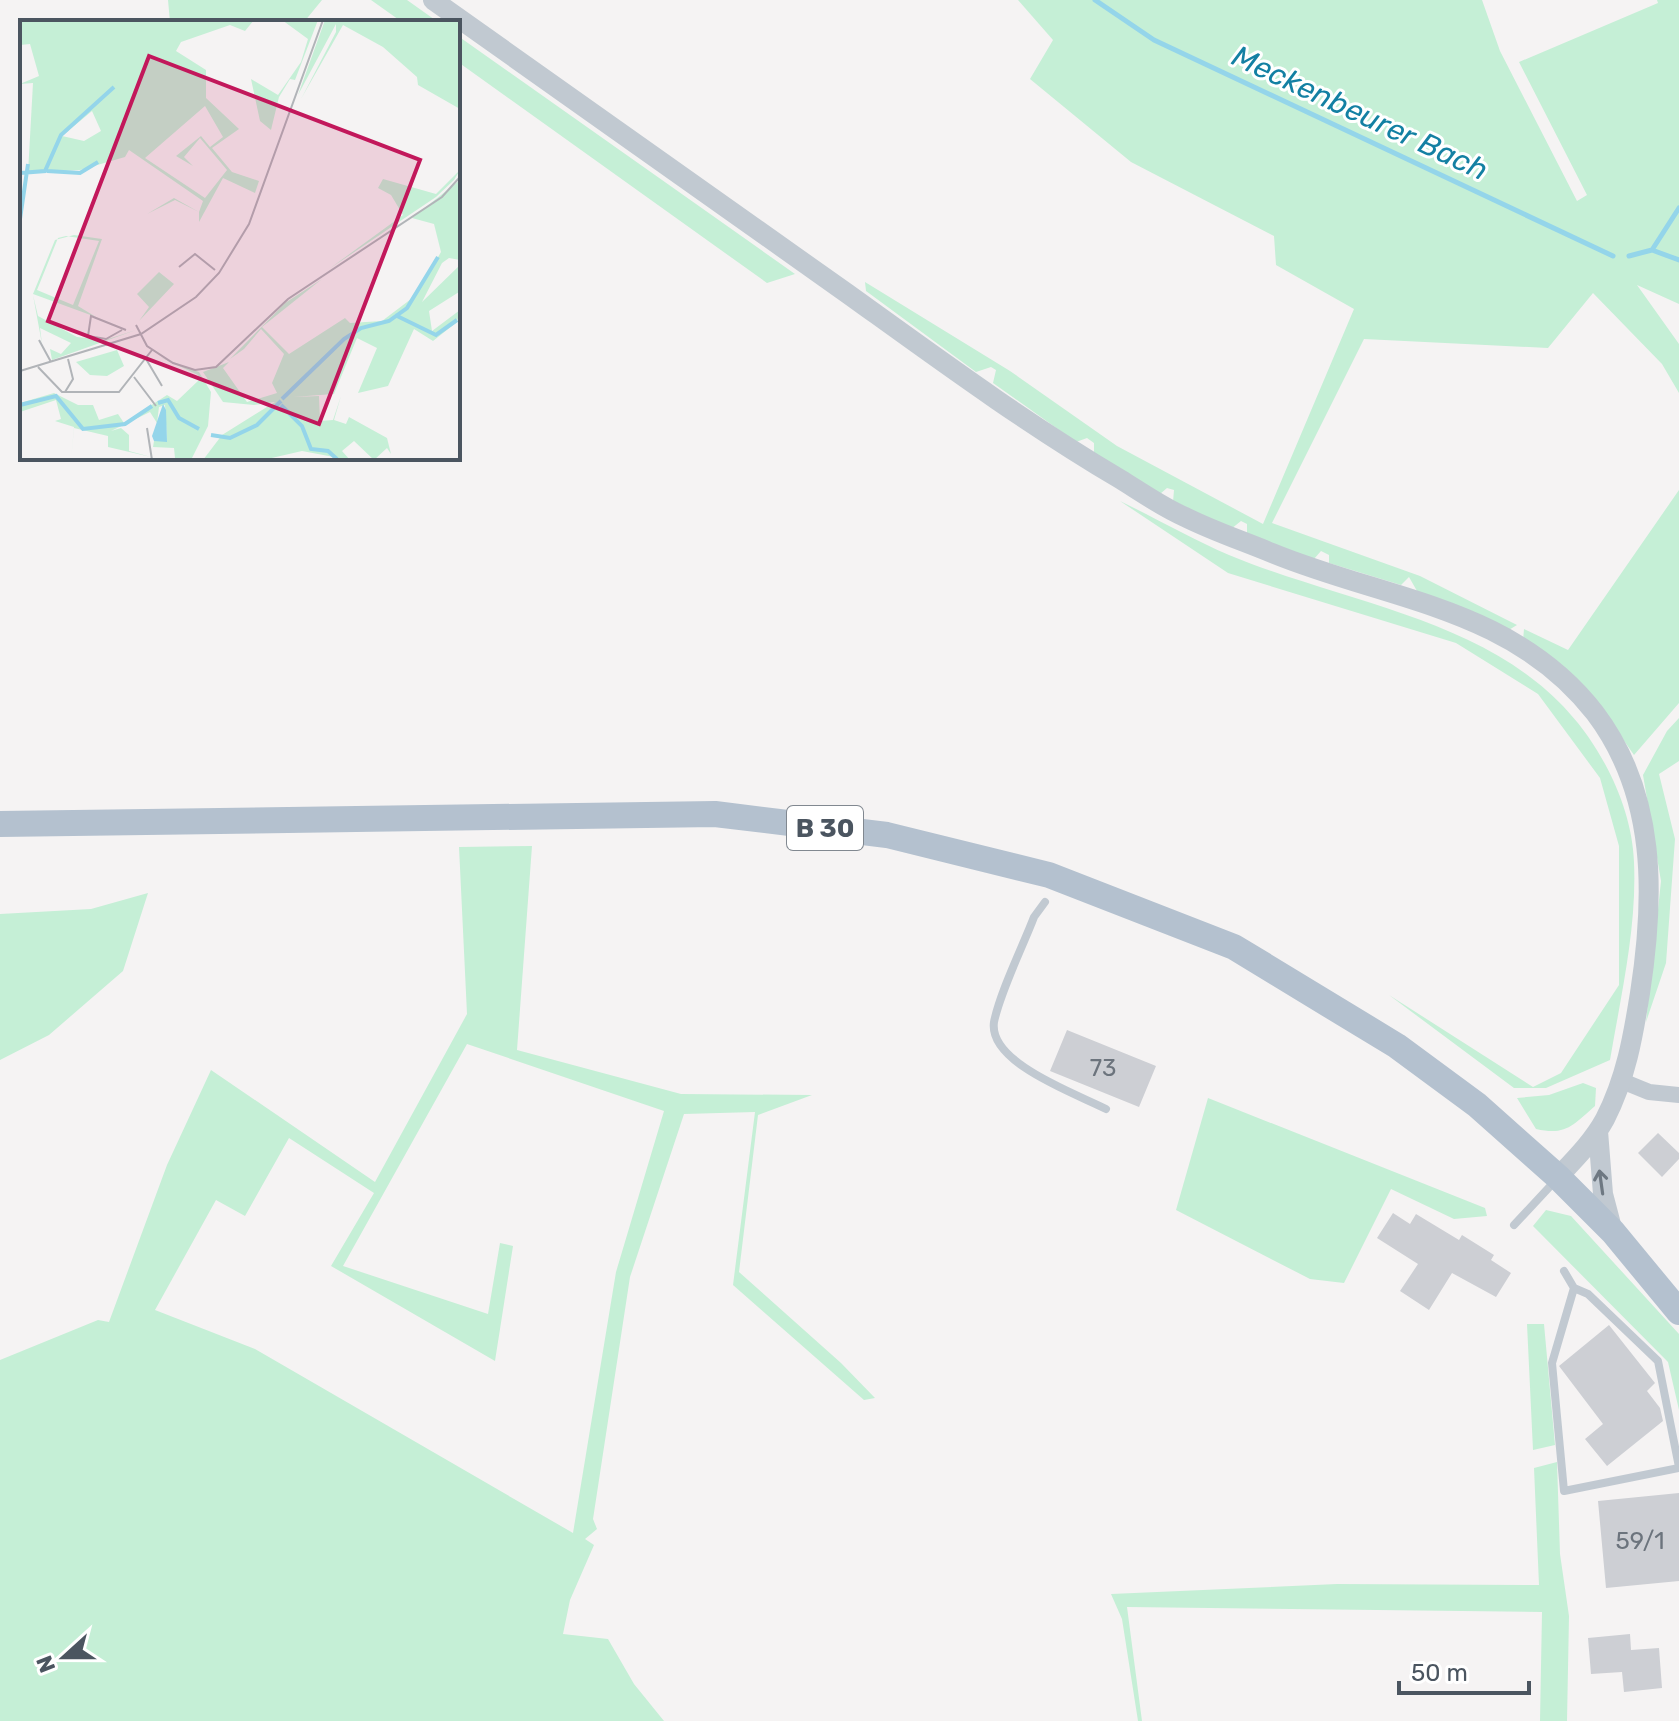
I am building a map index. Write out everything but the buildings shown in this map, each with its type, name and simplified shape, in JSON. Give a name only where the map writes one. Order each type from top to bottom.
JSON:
[{"type":"main road","name":"B 30","points":[[0,824],[429,815],[715,814],[887,835],[1049,875],[1234,947],[1397,1046],[1477,1105],[1558,1177],[1613,1232],[1679,1312]]},
{"type":"street","points":[[433,0],[1050,438],[1183,517],[1283,558],[1433,604],[1491,629],[1543,662],[1579,694],[1599,718],[1627,770],[1648,844],[1649,935],[1633,1042],[1622,1081],[1598,1131],[1558,1177]]},
{"type":"street","points":[[1622,1081],[1649,1092],[1679,1095]]},
{"type":"street","points":[[1598,1131],[1603,1194],[1613,1232]]},
{"type":"lane","points":[[1045,902],[1034,917],[994,1024],[1000,1049],[1019,1065],[1106,1109]]},
{"type":"lane","points":[[1514,1225],[1558,1177]]},
{"type":"lane","points":[[1564,1271],[1574,1288],[1588,1294],[1658,1361],[1679,1467],[1564,1491],[1552,1363],[1574,1288]]},
{"type":"green space","points":[[168,0],[322,0],[306,20],[170,20]]},
{"type":"green space","points":[[371,0],[407,0],[435,20],[399,20]]},
{"type":"green space","points":[[1018,0],[1482,0],[1500,51],[1577,201],[1587,195],[1519,62],[1658,3],[1657,0],[1679,0],[1679,304],[1637,285],[1679,344],[1679,393],[1662,364],[1593,293],[1548,348],[1364,339],[1272,523],[1420,576],[1517,625],[1507,631],[1417,591],[1409,577],[1401,585],[1329,563],[1329,555],[1321,551],[1314,559],[1247,536],[1247,524],[1241,521],[1231,529],[1173,502],[1174,490],[1167,488],[1160,494],[1094,454],[1094,443],[1087,438],[1076,442],[993,383],[996,370],[991,367],[976,372],[866,291],[865,282],[1010,371],[1117,446],[1263,524],[1354,309],[1276,265],[1274,236],[1131,162],[1030,79],[1053,40]]},
{"type":"green space","points":[[460,37],[795,274],[767,283],[460,63]]},
{"type":"green space","points":[[1679,490],[1679,703],[1634,755],[1601,708],[1523,641],[1524,629],[1568,650]]},
{"type":"green space","points":[[1120,501],[1229,555],[1439,627],[1488,650],[1533,679],[1573,717],[1605,764],[1616,787],[1629,824],[1633,850],[1631,937],[1610,1060],[1546,1088],[1514,1088],[1389,995],[1533,1087],[1561,1073],[1619,985],[1619,846],[1600,778],[1538,694],[1456,643],[1228,573]]},
{"type":"green space","points":[[1679,718],[1679,761],[1659,774],[1675,839],[1666,963],[1646,1022],[1661,881],[1643,775],[1667,731]]},
{"type":"green space","points":[[532,846],[517,1050],[681,1094],[812,1095],[758,1115],[739,1272],[841,1363],[875,1398],[864,1400],[733,1285],[755,1112],[684,1114],[630,1277],[593,1519],[597,1529],[585,1539],[594,1545],[570,1600],[563,1634],[608,1639],[634,1684],[664,1721],[0,1721],[0,1360],[98,1320],[109,1322],[167,1165],[211,1070],[375,1182],[467,1014],[459,847]],"holes":[[[467,1044],[664,1111],[616,1272],[573,1533],[255,1349],[155,1310],[216,1200],[245,1216],[289,1138],[374,1193],[331,1266],[495,1361],[513,1246],[500,1243],[488,1314],[343,1266]]]},
{"type":"green space","points":[[148,893],[123,971],[49,1035],[0,1060],[0,914],[91,909]]},
{"type":"green space","points":[[1583,1083],[1596,1088],[1595,1106],[1562,1130],[1536,1129],[1517,1098],[1549,1095]]},
{"type":"green space","points":[[1208,1098],[1485,1208],[1487,1216],[1454,1219],[1391,1189],[1344,1283],[1310,1279],[1176,1210]]},
{"type":"green space","points":[[1546,1210],[1571,1216],[1679,1334],[1679,1410],[1668,1362],[1533,1226]]},
{"type":"green space","points":[[1527,1324],[1544,1324],[1555,1445],[1533,1450]]},
{"type":"green space","points":[[1557,1462],[1560,1554],[1569,1616],[1567,1721],[1540,1721],[1542,1612],[1127,1607],[1142,1721],[1138,1721],[1122,1619],[1111,1594],[1337,1584],[1539,1585],[1534,1468]]},
{"type":"waterway","name":"Meckenbeurer Bach","points":[[1095,0],[1154,40],[1613,256]]},
{"type":"waterway","points":[[1652,250],[1679,208]]},
{"type":"waterway","name":"Meckenbeurer Bach","points":[[1629,256],[1652,250],[1679,260]]}]
